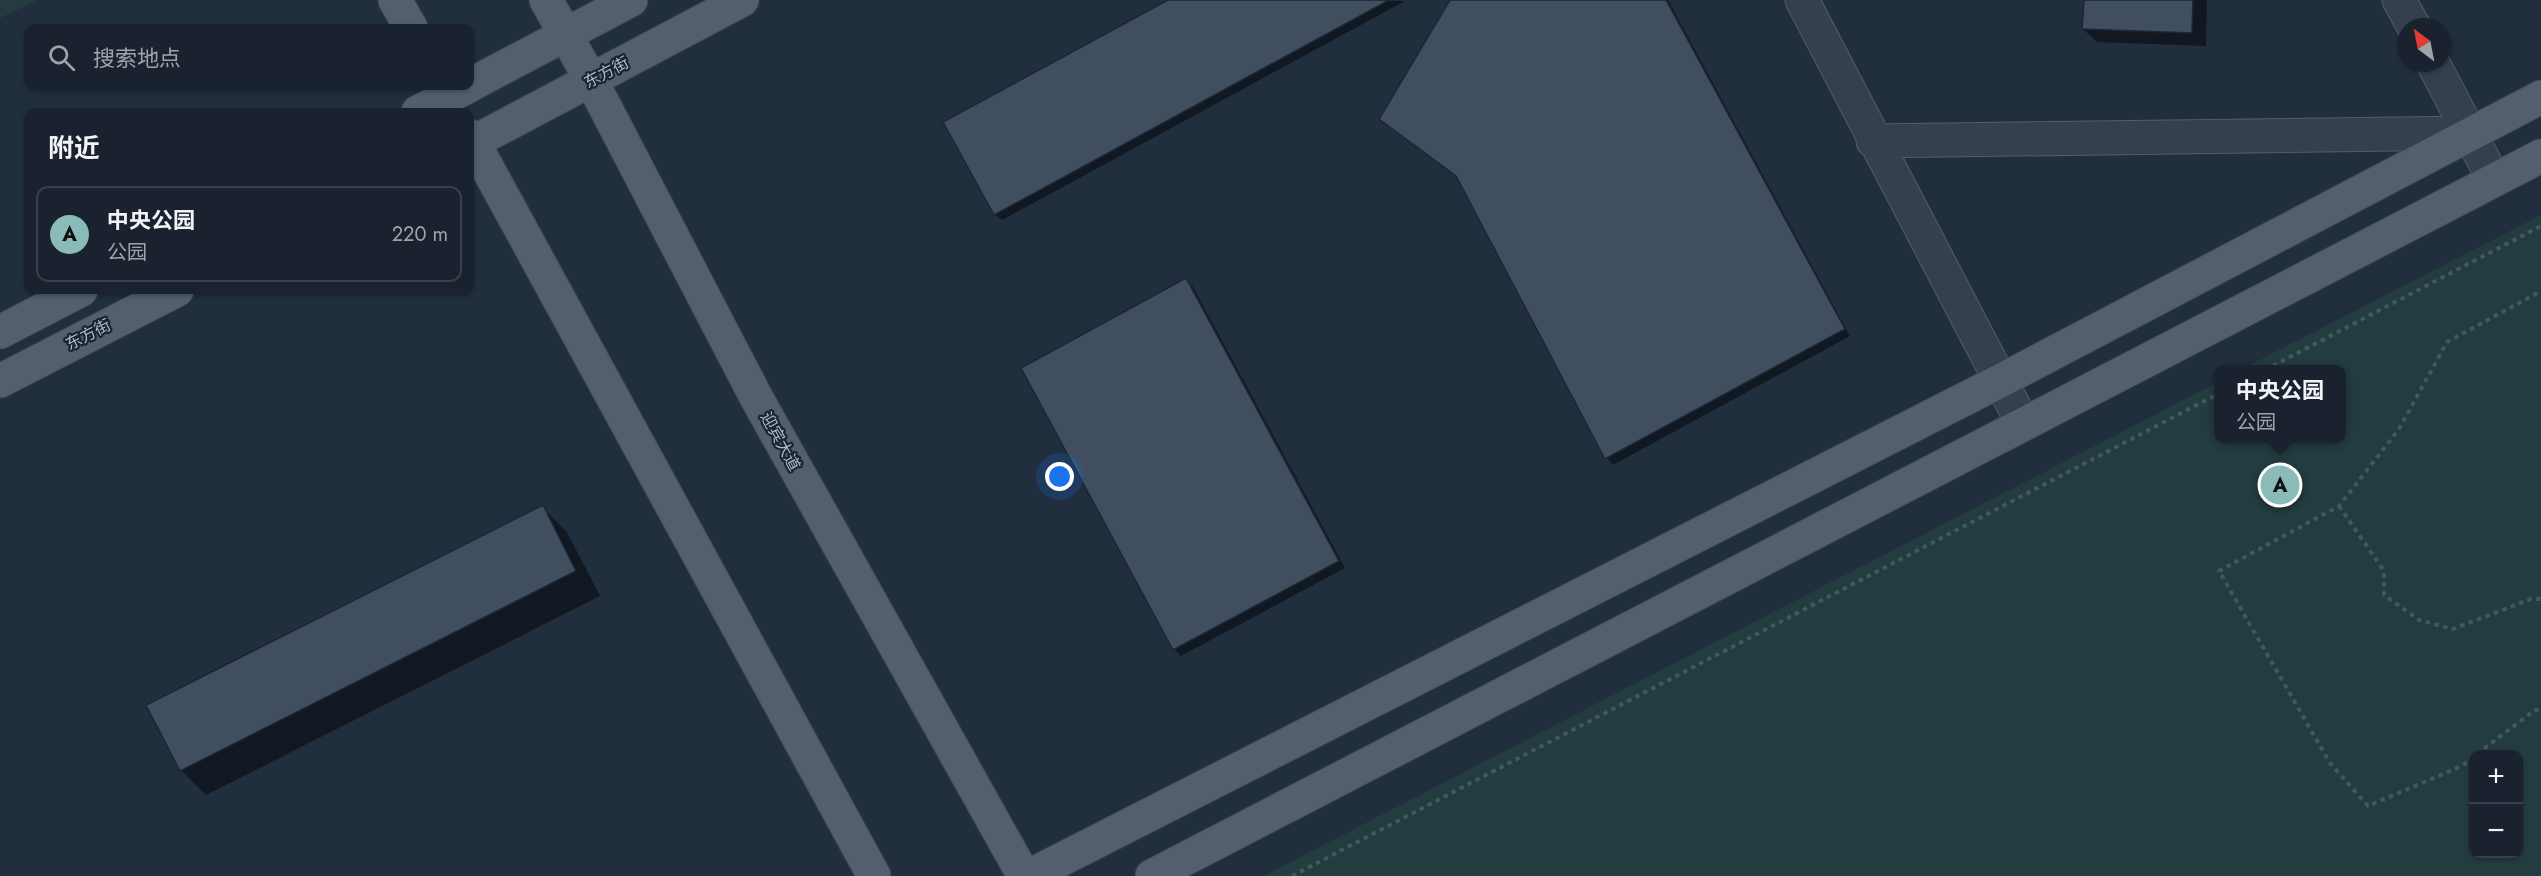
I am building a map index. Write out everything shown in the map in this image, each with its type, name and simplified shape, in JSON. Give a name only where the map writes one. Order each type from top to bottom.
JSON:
[{"type":"main road","points":[[395,0],[409,24]]},
{"type":"main road","name":"迎宾大道","points":[[546,0],[591,80],[756,397],[1024,876]]},
{"type":"main road","points":[[474,84],[631,0]]},
{"type":"main road","name":"东方街","points":[[474,139],[742,0]]},
{"type":"main road","points":[[426,108],[457,93]]},
{"type":"main road","points":[[1029,876],[2000,381],[2541,97]]},
{"type":"main road","points":[[474,146],[874,876]]},
{"type":"main road","points":[[1152,876],[2541,156]]},
{"type":"main road","points":[[0,332],[73,294]]},
{"type":"main road","name":"东方街","points":[[0,381],[169,294]]},
{"type":"street","points":[[1802,0],[1873,141],[2023,424]]},
{"type":"street","points":[[2399,0],[2409,18]]},
{"type":"street","points":[[2438,72],[2472,133],[2494,180]]},
{"type":"street","points":[[1873,141],[2472,133]]},
{"type":"path","points":[[2273,365],[2541,226]]},
{"type":"path","points":[[2469,761],[2462,766],[2368,806],[2330,763],[2219,571],[2339,506],[2399,429],[2447,342],[2541,291]]},
{"type":"path","points":[[1292,876],[2214,396]]},
{"type":"path","points":[[2339,506],[2384,571],[2384,596],[2419,620],[2453,629],[2531,599],[2541,599]]},
{"type":"path","points":[[2483,750],[2535,710],[2541,711]]},
{"type":"green space","points":[[0,0],[37,0],[0,18]]},
{"type":"green space","points":[[2541,215],[2541,876],[1263,876],[2214,384],[2214,443],[2346,443],[2346,365],[2250,365]]},
{"type":"building","points":[[1168,0],[1389,0],[994,215],[943,122]]},
{"type":"building","points":[[1450,0],[1666,0],[1845,329],[1605,459],[1456,176],[1379,119]]},
{"type":"building","points":[[2084,0],[2193,0],[2192,33],[2082,29]]},
{"type":"building","points":[[1186,278],[1339,561],[1173,650],[1021,368]]},
{"type":"building","points":[[543,505],[576,571],[180,771],[146,705]]},
{"type":"place","name":"中央公园","points":[[2280,485]]}]
